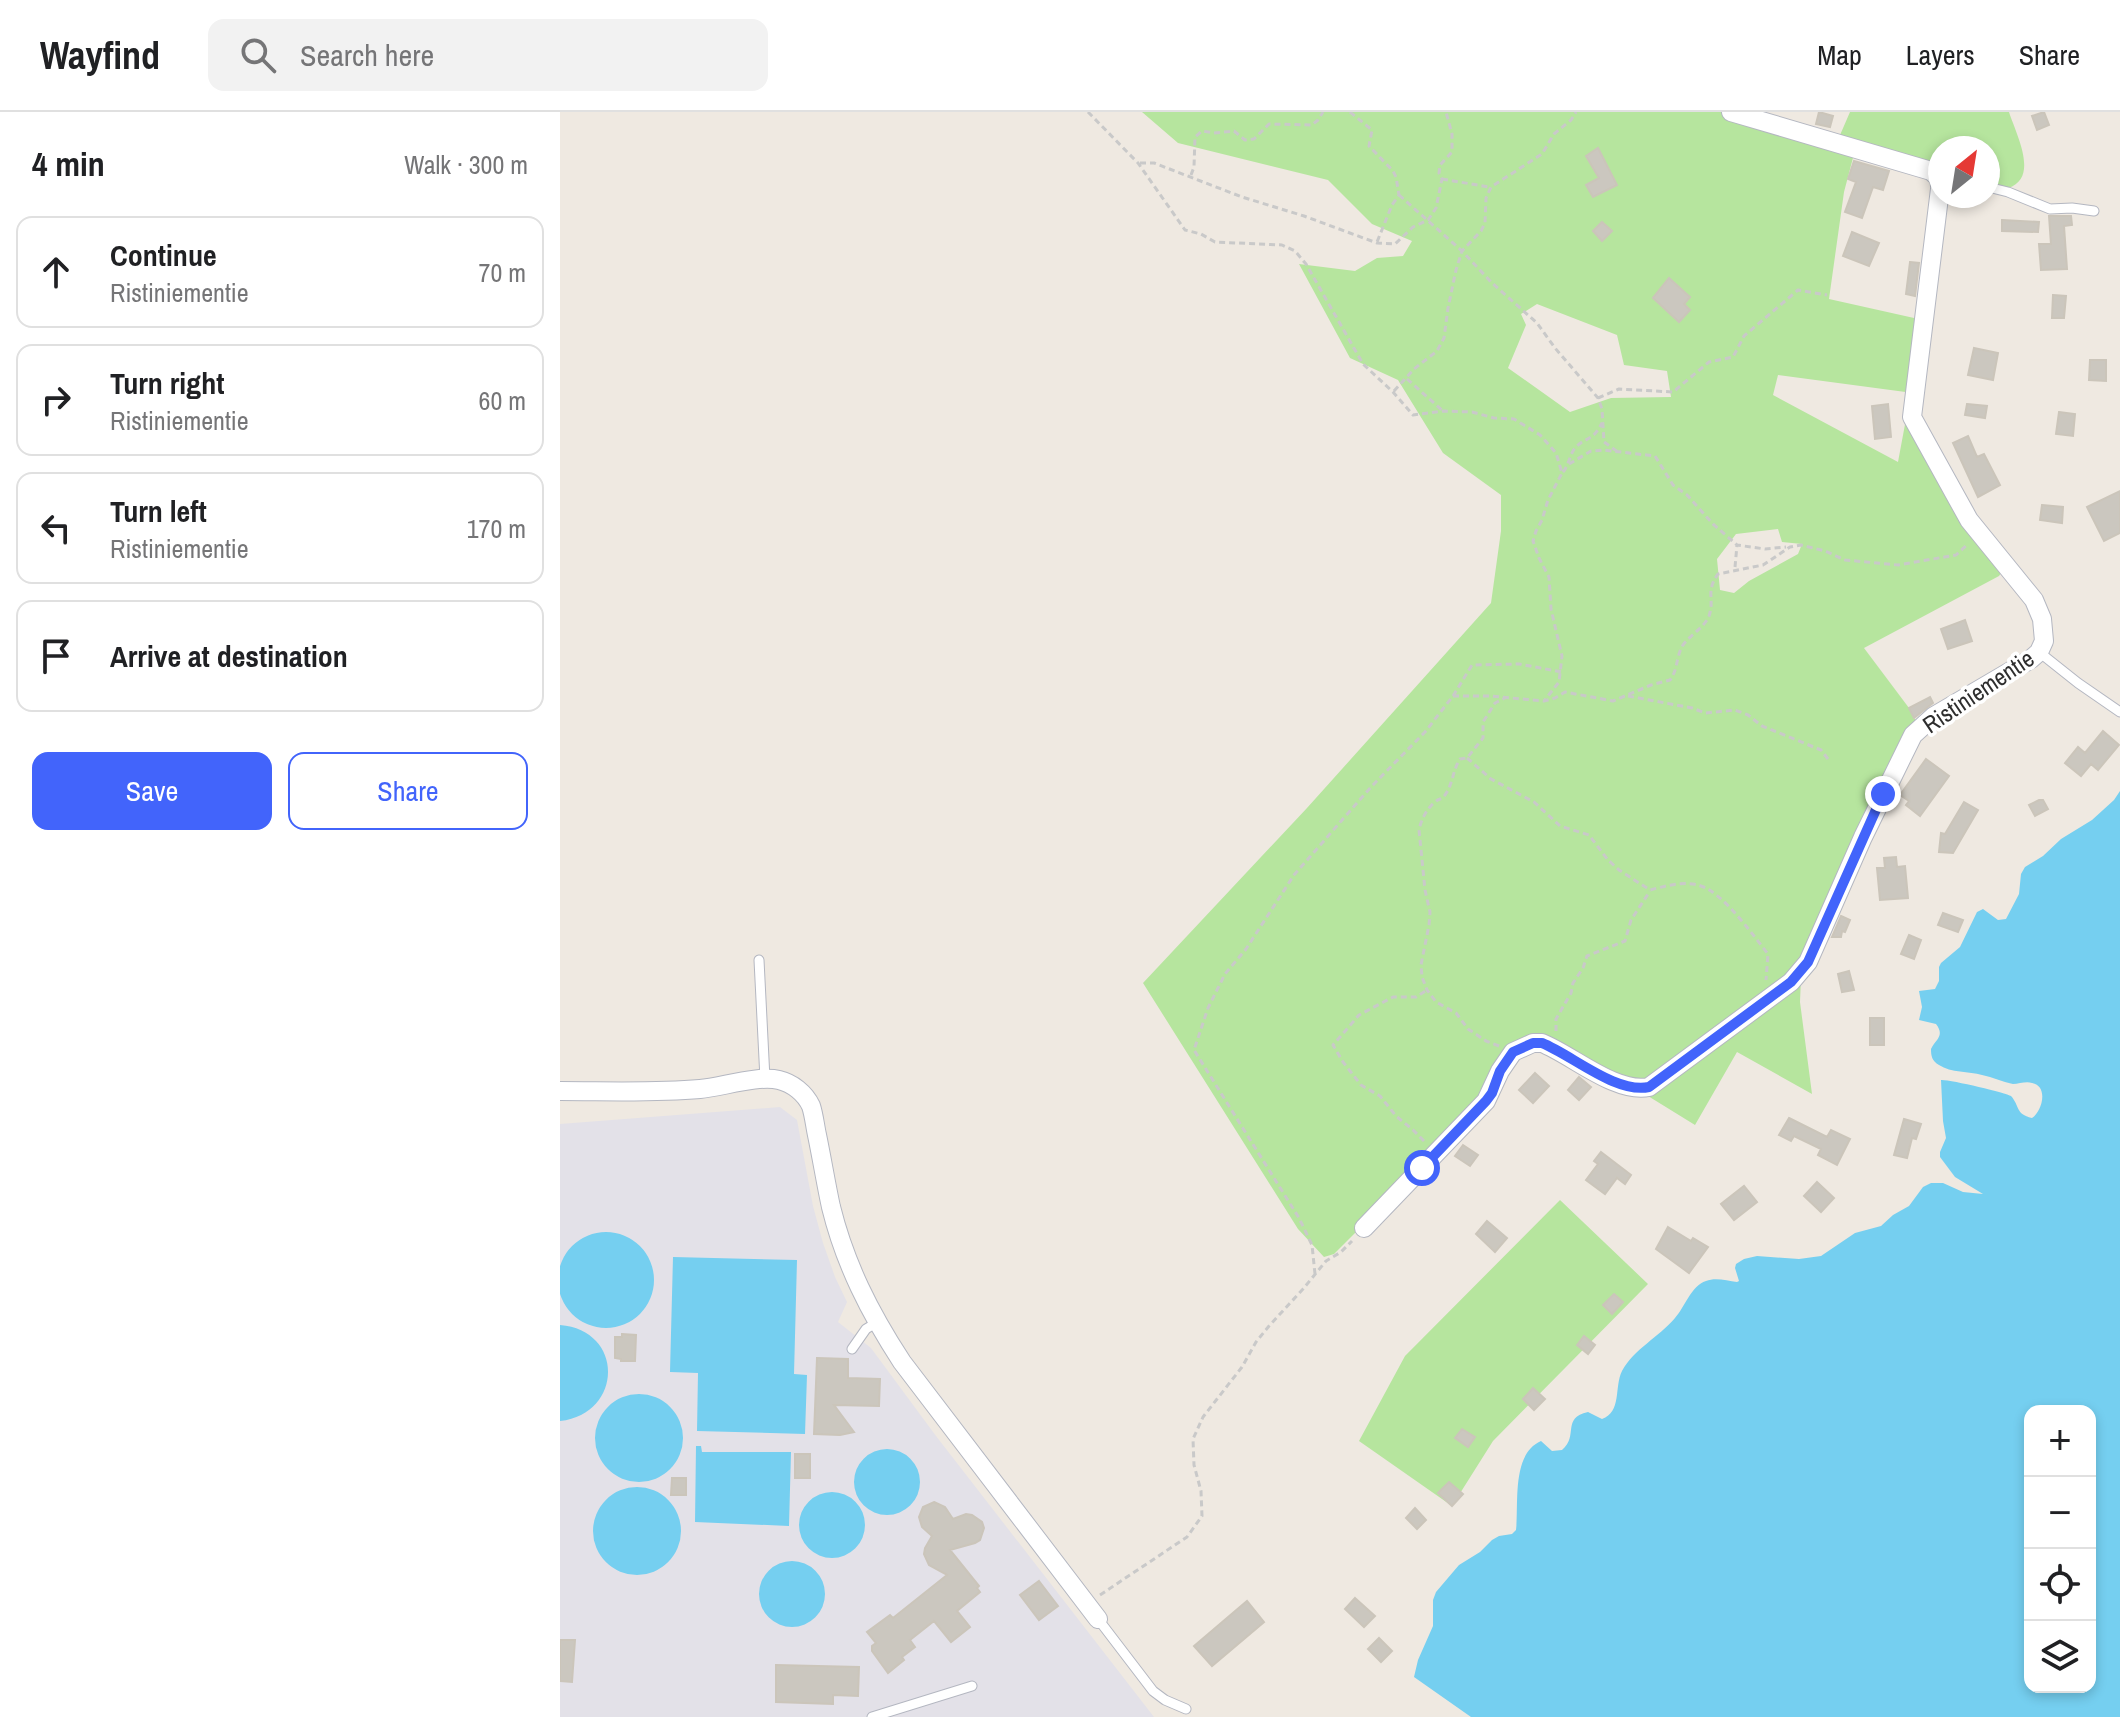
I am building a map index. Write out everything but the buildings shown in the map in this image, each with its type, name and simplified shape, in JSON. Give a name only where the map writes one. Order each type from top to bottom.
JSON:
[{"type":"street","name":"Ristiniementie","points":[[1731,112],[1928,170]]},
{"type":"street","name":"Ristiniementie","points":[[1549,1046],[1601,1075],[1639,1089],[1649,1087],[1774,996],[1808,962],[1863,837],[1913,735],[1934,716],[2039,652],[2044,633],[2034,600],[1980,534],[1955,496],[1912,417],[1937,208]]},
{"type":"street","points":[[1364,1228],[1486,1101],[1513,1052],[1533,1043],[1549,1046]]},
{"type":"street","points":[[560,1091],[674,1091],[765,1079],[794,1086],[810,1104],[839,1235],[876,1323],[902,1362],[1093,1612]]},
{"type":"lane","points":[[2000,190],[2050,209],[2094,211]]},
{"type":"lane","points":[[2039,652],[2120,712]]},
{"type":"lane","points":[[759,960],[765,1079]]},
{"type":"lane","points":[[852,1349],[866,1329],[876,1323]]},
{"type":"lane","points":[[1093,1612],[1153,1691],[1186,1709]]},
{"type":"lane","points":[[872,1717],[972,1686]]},
{"type":"path","points":[[1088,112],[1138,163],[1185,230],[1215,242],[1282,245],[1295,251],[1306,264],[1363,364],[1413,415],[1443,411],[1472,412],[1514,419],[1540,435],[1556,453],[1562,473]]},
{"type":"path","points":[[1191,176],[1195,137],[1202,131],[1234,131],[1245,140],[1254,139],[1269,124],[1312,125],[1323,112]]},
{"type":"path","points":[[1350,112],[1372,130],[1369,146],[1396,177],[1399,195],[1537,323],[1598,398],[1602,409],[1604,442],[1618,452]]},
{"type":"path","points":[[1138,163],[1154,163],[1377,243],[1395,244],[1413,227],[1428,220],[1436,208],[1442,179],[1440,165],[1452,152],[1452,134],[1446,112]]},
{"type":"path","points":[[1393,392],[1437,351],[1444,338],[1462,251],[1485,223],[1486,198],[1491,187],[1542,154],[1554,134],[1576,112]]},
{"type":"path","points":[[1442,179],[1491,187]]},
{"type":"path","points":[[1377,243],[1399,195]]},
{"type":"path","points":[[1598,398],[1619,389],[1673,392],[1709,362],[1733,357],[1744,336],[1798,290],[1827,295]]},
{"type":"path","points":[[1406,378],[1443,411]]},
{"type":"path","points":[[1544,701],[1559,682],[1562,656],[1551,609],[1549,577],[1533,541],[1548,500],[1575,448],[1596,435],[1603,420]]},
{"type":"path","points":[[1569,464],[1591,451],[1655,456],[1673,485],[1737,545],[1765,549],[1801,545],[1845,560],[1898,565],[1956,555],[1980,534]]},
{"type":"path","points":[[1734,569],[1737,545]]},
{"type":"path","points":[[1453,696],[1544,701],[1565,692],[1613,701],[1670,680],[1684,644],[1706,622],[1711,611],[1711,583],[1718,574],[1763,565],[1790,547]]},
{"type":"path","points":[[1315,1274],[1312,1245],[1299,1218],[1194,1050],[1208,1008],[1225,974],[1246,949],[1294,875],[1371,787],[1425,732],[1472,665],[1519,664],[1562,672]]},
{"type":"path","points":[[1628,696],[1705,713],[1735,710],[1762,726],[1821,750],[1828,759]]},
{"type":"path","points":[[1505,698],[1495,703],[1483,722],[1483,738],[1467,758],[1460,759],[1456,765],[1444,797],[1434,802],[1421,821],[1419,830],[1430,912],[1421,965],[1427,990],[1436,1002],[1456,1013],[1468,1029],[1486,1041],[1513,1052]]},
{"type":"path","points":[[1467,758],[1491,779],[1534,802],[1560,826],[1589,835],[1619,870],[1650,890]]},
{"type":"path","points":[[1549,1046],[1556,1031],[1556,1019],[1587,956],[1625,941],[1631,920],[1650,890],[1677,883],[1701,886],[1717,896],[1745,925],[1768,954],[1766,980],[1774,996]]},
{"type":"path","points":[[1427,990],[1416,997],[1393,997],[1359,1015],[1333,1045],[1361,1085],[1380,1096],[1396,1116],[1437,1152]]},
{"type":"path","points":[[1093,1612],[1187,1537],[1202,1516],[1193,1439],[1203,1417],[1242,1367],[1256,1342],[1326,1261],[1341,1252],[1364,1228]]},
{"type":"shaded area","points":[[780,1107],[797,1120],[823,1243],[847,1302],[838,1322],[871,1348],[1154,1717],[560,1717],[560,1124]]},
{"type":"green space","points":[[1142,112],[1741,112],[1837,142],[1850,112],[2009,112],[2024,165],[2018,183],[2000,190],[2000,136],[1928,136],[1928,176],[1854,154],[1844,192],[1829,299],[1923,320],[1913,393],[1778,375],[1773,395],[1898,462],[1906,419],[2003,570],[1999,576],[1864,648],[1918,725],[1801,977],[1800,1002],[1812,1094],[1737,1052],[1695,1125],[1648,1096],[1547,1047],[1518,1054],[1362,1226],[1334,1254],[1324,1257],[1298,1229],[1143,983],[1307,808],[1491,603],[1501,531],[1501,495],[1443,453],[1398,380],[1350,358],[1299,264],[1355,271],[1377,258],[1403,256],[1412,241],[1372,224],[1328,180],[1178,143]],"holes":[[[1537,304],[1617,335],[1624,365],[1667,371],[1671,397],[1611,398],[1570,412],[1508,368],[1526,325],[1521,314]],[[1778,529],[1782,542],[1802,544],[1798,554],[1749,581],[1734,593],[1720,590],[1717,559],[1736,534]]]},
{"type":"green space","points":[[1560,1200],[1648,1284],[1493,1441],[1452,1506],[1359,1441],[1405,1356]]},
{"type":"water","points":[[2120,791],[2120,1717],[1471,1717],[1414,1677],[1433,1626],[1436,1592],[1459,1565],[1492,1540],[1516,1530],[1518,1481],[1531,1448],[1541,1441],[1552,1451],[1562,1450],[1567,1445],[1575,1418],[1588,1412],[1602,1419],[1608,1416],[1615,1405],[1620,1377],[1627,1363],[1675,1318],[1696,1287],[1710,1280],[1739,1281],[1735,1268],[1744,1259],[1757,1256],[1799,1259],[1821,1256],[1855,1233],[1881,1226],[1909,1206],[1923,1187],[1931,1183],[1943,1183],[1963,1192],[1983,1194],[1955,1177],[1940,1157],[1946,1138],[1941,1080],[2011,1096],[2020,1112],[2032,1118],[2041,1105],[2041,1089],[2032,1083],[2013,1084],[1944,1068],[1937,1063],[1932,1058],[1931,1049],[1940,1032],[1936,1024],[1919,1020],[1922,1007],[1919,991],[1935,989],[1941,963],[1960,947],[1977,912],[1983,909],[1998,920],[2006,919],[2019,894],[2025,867],[2092,820]]},
{"type":"water","points":[[606,1232],[624,1236],[640,1246],[650,1262],[654,1280],[650,1298],[640,1314],[624,1324],[606,1328],[588,1324],[572,1314],[562,1298],[558,1280],[562,1262],[572,1246],[588,1236]]},
{"type":"water","points":[[673,1257],[797,1260],[794,1374],[807,1375],[805,1434],[697,1431],[698,1373],[670,1372]]},
{"type":"water","points":[[560,1325],[581,1330],[596,1341],[605,1355],[608,1372],[605,1388],[596,1403],[581,1415],[560,1421]]},
{"type":"water","points":[[639,1394],[656,1397],[670,1407],[680,1421],[683,1438],[680,1455],[670,1469],[656,1479],[639,1482],[622,1479],[608,1469],[598,1455],[595,1438],[598,1421],[608,1407],[622,1397]]},
{"type":"water","points":[[696,1446],[701,1446],[702,1452],[791,1452],[789,1526],[695,1522]]},
{"type":"water","points":[[887,1449],[900,1452],[910,1459],[917,1469],[920,1482],[917,1495],[910,1505],[900,1512],[887,1515],[874,1512],[864,1505],[857,1495],[854,1482],[857,1469],[864,1459],[874,1452]]},
{"type":"water","points":[[637,1487],[654,1490],[668,1500],[678,1514],[681,1531],[678,1548],[668,1562],[654,1572],[637,1575],[620,1572],[606,1562],[596,1548],[593,1531],[596,1514],[606,1500],[620,1490]]},
{"type":"water","points":[[832,1492],[855,1502],[865,1525],[855,1548],[832,1558],[809,1548],[799,1525],[809,1502]]},
{"type":"water","points":[[792,1561],[815,1571],[825,1594],[815,1617],[792,1627],[769,1617],[759,1594],[769,1571]]},
{"type":"route","points":[[1422,1168],[1486,1101],[1507,1058],[1522,1046],[1542,1043],[1601,1075],[1639,1089],[1649,1087],[1791,982],[1808,962],[1883,794]]}]
